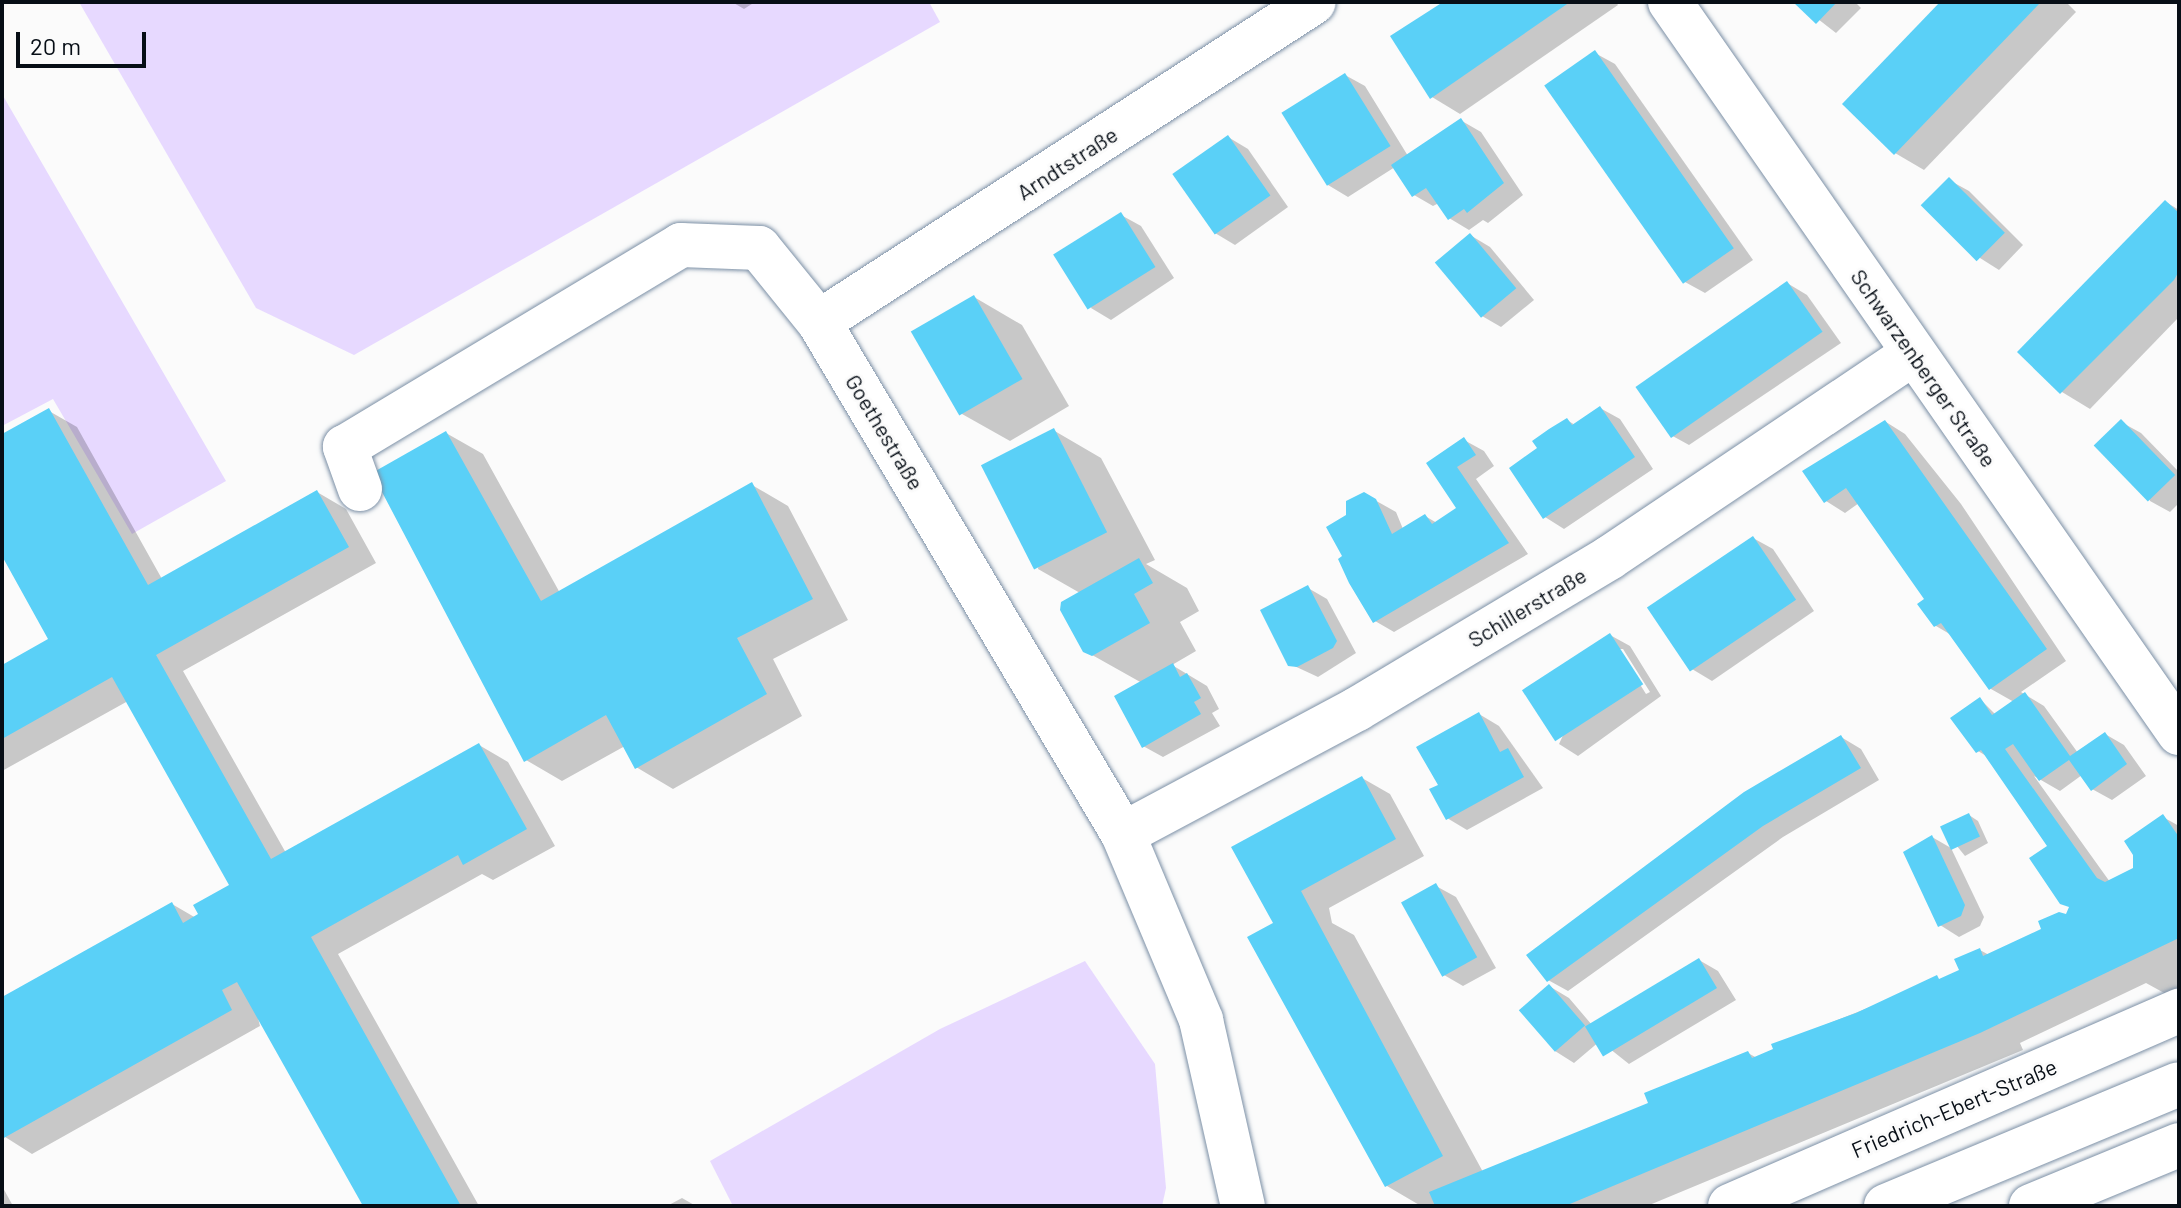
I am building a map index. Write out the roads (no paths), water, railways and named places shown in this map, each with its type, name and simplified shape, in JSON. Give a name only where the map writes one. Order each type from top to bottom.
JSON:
[{"type":"street","name":"Arndtstraße","points":[[819,322],[1314,2]]},
{"type":"street","name":"Schwarzenberger Straße","points":[[1670,2],[2179,733]]},
{"type":"street","name":"Goethestraße","points":[[360,489],[345,447],[681,245],[759,248],[819,322],[1123,834],[1201,1020],[1243,1206]]},
{"type":"street","name":"Schillerstraße","points":[[1123,834],[1357,709],[1609,558],[1914,353]]},
{"type":"street","name":"Friedrich-Ebert-Straße","points":[[1730,1206],[2179,1011]]},
{"type":"street","points":[[1886,1206],[2179,1084]]},
{"type":"street","name":"Goethestraße","points":[[1217,1206],[1218,1086]]},
{"type":"street","points":[[2031,1206],[2179,1145]]}]
